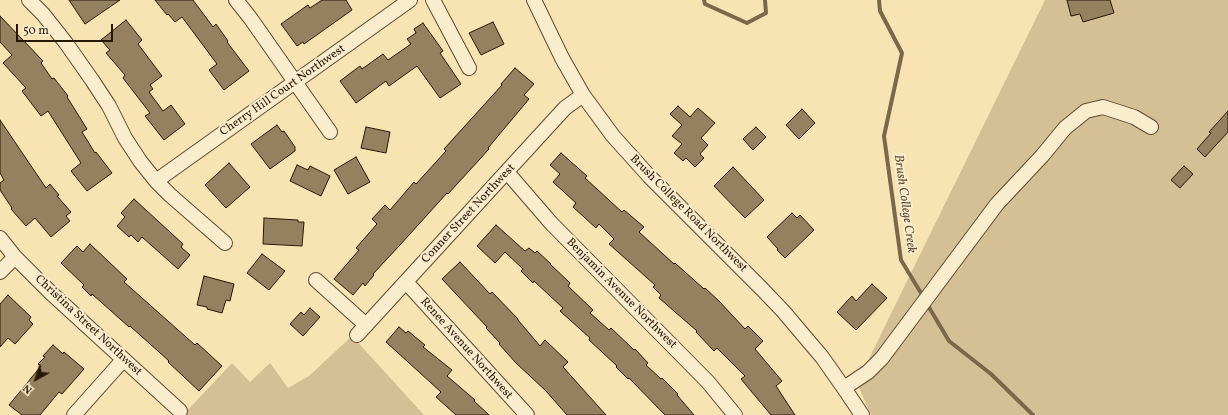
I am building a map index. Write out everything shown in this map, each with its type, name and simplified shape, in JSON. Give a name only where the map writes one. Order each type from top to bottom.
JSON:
[{"type":"street","points":[[29,0],[43,14],[71,49],[109,106],[125,138],[140,161],[156,181],[225,243]]},
{"type":"street","points":[[236,0],[330,132]]},
{"type":"street","name":"Cherry Hill Court Northwest","points":[[156,181],[410,0]]},
{"type":"street","points":[[433,0],[470,68]]},
{"type":"street","name":"Brush College Road Northwest","points":[[534,0],[562,58],[583,95],[613,136],[631,157],[778,306],[822,357],[862,415]]},
{"type":"street","name":"Conner Street Northwest","points":[[316,280],[362,330],[565,108],[583,95]]},
{"type":"street","points":[[844,388],[868,372],[882,358],[997,204],[1042,156],[1065,128],[1086,111],[1103,107],[1134,117],[1151,127]]},
{"type":"street","name":"Benjamin Avenue Northwest","points":[[507,172],[557,229],[708,382],[735,415]]},
{"type":"street","name":"Christina Street Northwest","points":[[0,238],[15,257],[51,294],[180,411]]},
{"type":"street","points":[[0,272],[15,257]]},
{"type":"street","name":"Renee Avenue Northwest","points":[[406,282],[526,415]]},
{"type":"street","points":[[74,415],[123,360]]},
{"type":"shaded area","points":[[1045,0],[1228,0],[1228,415],[871,415],[857,383]]},
{"type":"shaded area","points":[[352,336],[424,415],[183,415],[232,363],[250,382],[270,363],[288,388],[309,376]]},
{"type":"building","points":[[69,0],[120,0],[85,24]]},
{"type":"building","points":[[155,0],[193,0],[213,27],[216,24],[228,41],[227,42],[249,71],[224,90],[209,70],[217,64],[182,17],[175,22],[168,14],[167,15]]},
{"type":"building","points":[[322,0],[346,0],[352,10],[304,44],[303,42],[297,46],[281,24],[308,5],[310,8]]},
{"type":"building","points":[[1067,0],[1110,0],[1114,13],[1083,22],[1080,14],[1071,16]]},
{"type":"building","points":[[0,16],[43,61],[41,63],[52,79],[54,78],[68,96],[67,97],[87,129],[82,132],[95,153],[96,152],[112,173],[87,191],[71,171],[81,163],[48,111],[41,116],[22,91],[26,88],[3,63],[12,55],[0,42]]},
{"type":"building","points":[[126,20],[142,40],[138,44],[162,76],[150,85],[153,89],[149,92],[163,111],[171,105],[185,124],[164,140],[145,116],[150,113],[123,78],[125,75],[106,53],[110,50],[101,40]]},
{"type":"building","points":[[493,22],[504,44],[481,55],[469,33]]},
{"type":"building","points":[[423,23],[443,51],[440,53],[461,84],[440,98],[417,66],[389,86],[386,81],[356,103],[340,81],[360,66],[362,69],[383,54],[388,60],[411,44],[407,39],[416,33],[414,29]]},
{"type":"building","points":[[515,68],[534,84],[524,95],[529,99],[488,148],[489,149],[373,274],[374,275],[365,286],[363,283],[353,295],[334,279],[359,250],[356,248],[377,224],[372,219],[385,205],[390,210],[414,182],[416,184],[446,151],[444,149],[502,85],[501,84]]},
{"type":"building","points":[[678,106],[690,117],[698,108],[715,123],[701,138],[708,145],[700,154],[704,158],[695,167],[686,158],[683,161],[674,153],[682,144],[672,136],[682,125],[670,114]]},
{"type":"building","points":[[802,109],[815,123],[799,139],[786,125]]},
{"type":"building","points":[[1228,111],[1228,132],[1205,157],[1197,149],[1211,133],[1209,132]]},
{"type":"building","points":[[0,120],[46,188],[50,184],[59,195],[57,196],[71,212],[66,216],[70,221],[51,237],[35,218],[26,226],[11,209],[12,208],[0,190],[0,183],[4,180],[0,173]]},
{"type":"building","points":[[277,125],[282,132],[284,131],[295,147],[295,151],[270,169],[251,144]]},
{"type":"building","points":[[366,127],[390,132],[386,153],[361,148]]},
{"type":"building","points":[[756,127],[766,137],[753,150],[743,139]]},
{"type":"building","points":[[561,153],[587,176],[585,178],[622,212],[624,210],[644,227],[639,232],[674,264],[675,263],[704,289],[705,288],[745,329],[748,326],[763,341],[755,349],[782,381],[776,386],[795,415],[771,415],[741,379],[745,376],[717,348],[714,351],[696,332],[697,331],[659,298],[661,295],[653,287],[655,285],[609,244],[614,239],[599,224],[596,228],[573,207],[576,203],[553,182],[560,174],[550,165]]},
{"type":"building","points":[[356,157],[370,182],[348,194],[334,170]]},
{"type":"building","points":[[229,163],[250,187],[226,208],[205,185]]},
{"type":"building","points":[[297,165],[308,170],[310,166],[330,176],[321,196],[290,181]]},
{"type":"building","points":[[1184,166],[1193,174],[1180,188],[1171,180]]},
{"type":"building","points":[[733,167],[764,200],[745,218],[714,186]]},
{"type":"building","points":[[134,199],[183,244],[181,247],[190,255],[178,269],[142,237],[138,242],[131,235],[129,237],[117,226],[125,217],[121,213]]},
{"type":"building","points":[[792,213],[797,218],[800,215],[814,230],[785,258],[767,237]]},
{"type":"building","points":[[264,218],[298,220],[298,222],[304,222],[302,246],[263,244]]},
{"type":"building","points":[[496,225],[525,251],[529,248],[535,253],[537,251],[551,264],[570,283],[568,286],[593,310],[590,313],[609,330],[611,328],[634,350],[635,349],[648,363],[646,365],[678,394],[677,395],[694,415],[665,415],[589,340],[590,338],[560,311],[563,308],[534,281],[533,283],[521,271],[523,269],[505,252],[495,263],[477,246]]},
{"type":"building","points":[[90,244],[127,279],[124,282],[195,345],[197,343],[222,366],[199,391],[168,362],[169,361],[130,326],[129,327],[92,294],[91,296],[82,287],[84,285],[61,263],[77,246],[83,252]]},
{"type":"building","points":[[262,254],[285,271],[269,290],[247,273]]},
{"type":"building","points":[[460,262],[490,294],[492,292],[518,319],[540,346],[545,340],[568,362],[563,367],[606,415],[567,415],[546,391],[516,363],[486,328],[487,327],[442,279]]},
{"type":"building","points":[[204,276],[234,284],[230,301],[226,300],[222,313],[197,305]]},
{"type":"building","points":[[872,284],[887,298],[856,330],[837,312],[852,296],[856,301]]},
{"type":"building","points":[[8,295],[31,317],[29,320],[33,324],[15,344],[8,338],[0,347],[0,304]]},
{"type":"building","points":[[310,308],[320,317],[303,336],[290,324],[301,312],[304,315]]},
{"type":"building","points":[[399,327],[406,333],[408,331],[425,345],[423,347],[452,370],[447,376],[475,400],[474,401],[489,415],[456,415],[436,397],[441,392],[386,342]]},
{"type":"building","points":[[53,345],[84,369],[62,394],[59,392],[40,415],[22,415],[9,405],[41,366],[38,364]]},
{"type":"waterway","name":"Brush College Creek","points":[[704,0],[705,4],[747,23],[766,13],[765,0]]},
{"type":"waterway","name":"Brush College Creek","points":[[879,0],[880,11],[902,53],[884,136],[901,260],[924,298]]},
{"type":"waterway","name":"Brush College Creek","points":[[927,304],[949,341],[991,374],[1033,415]]}]
